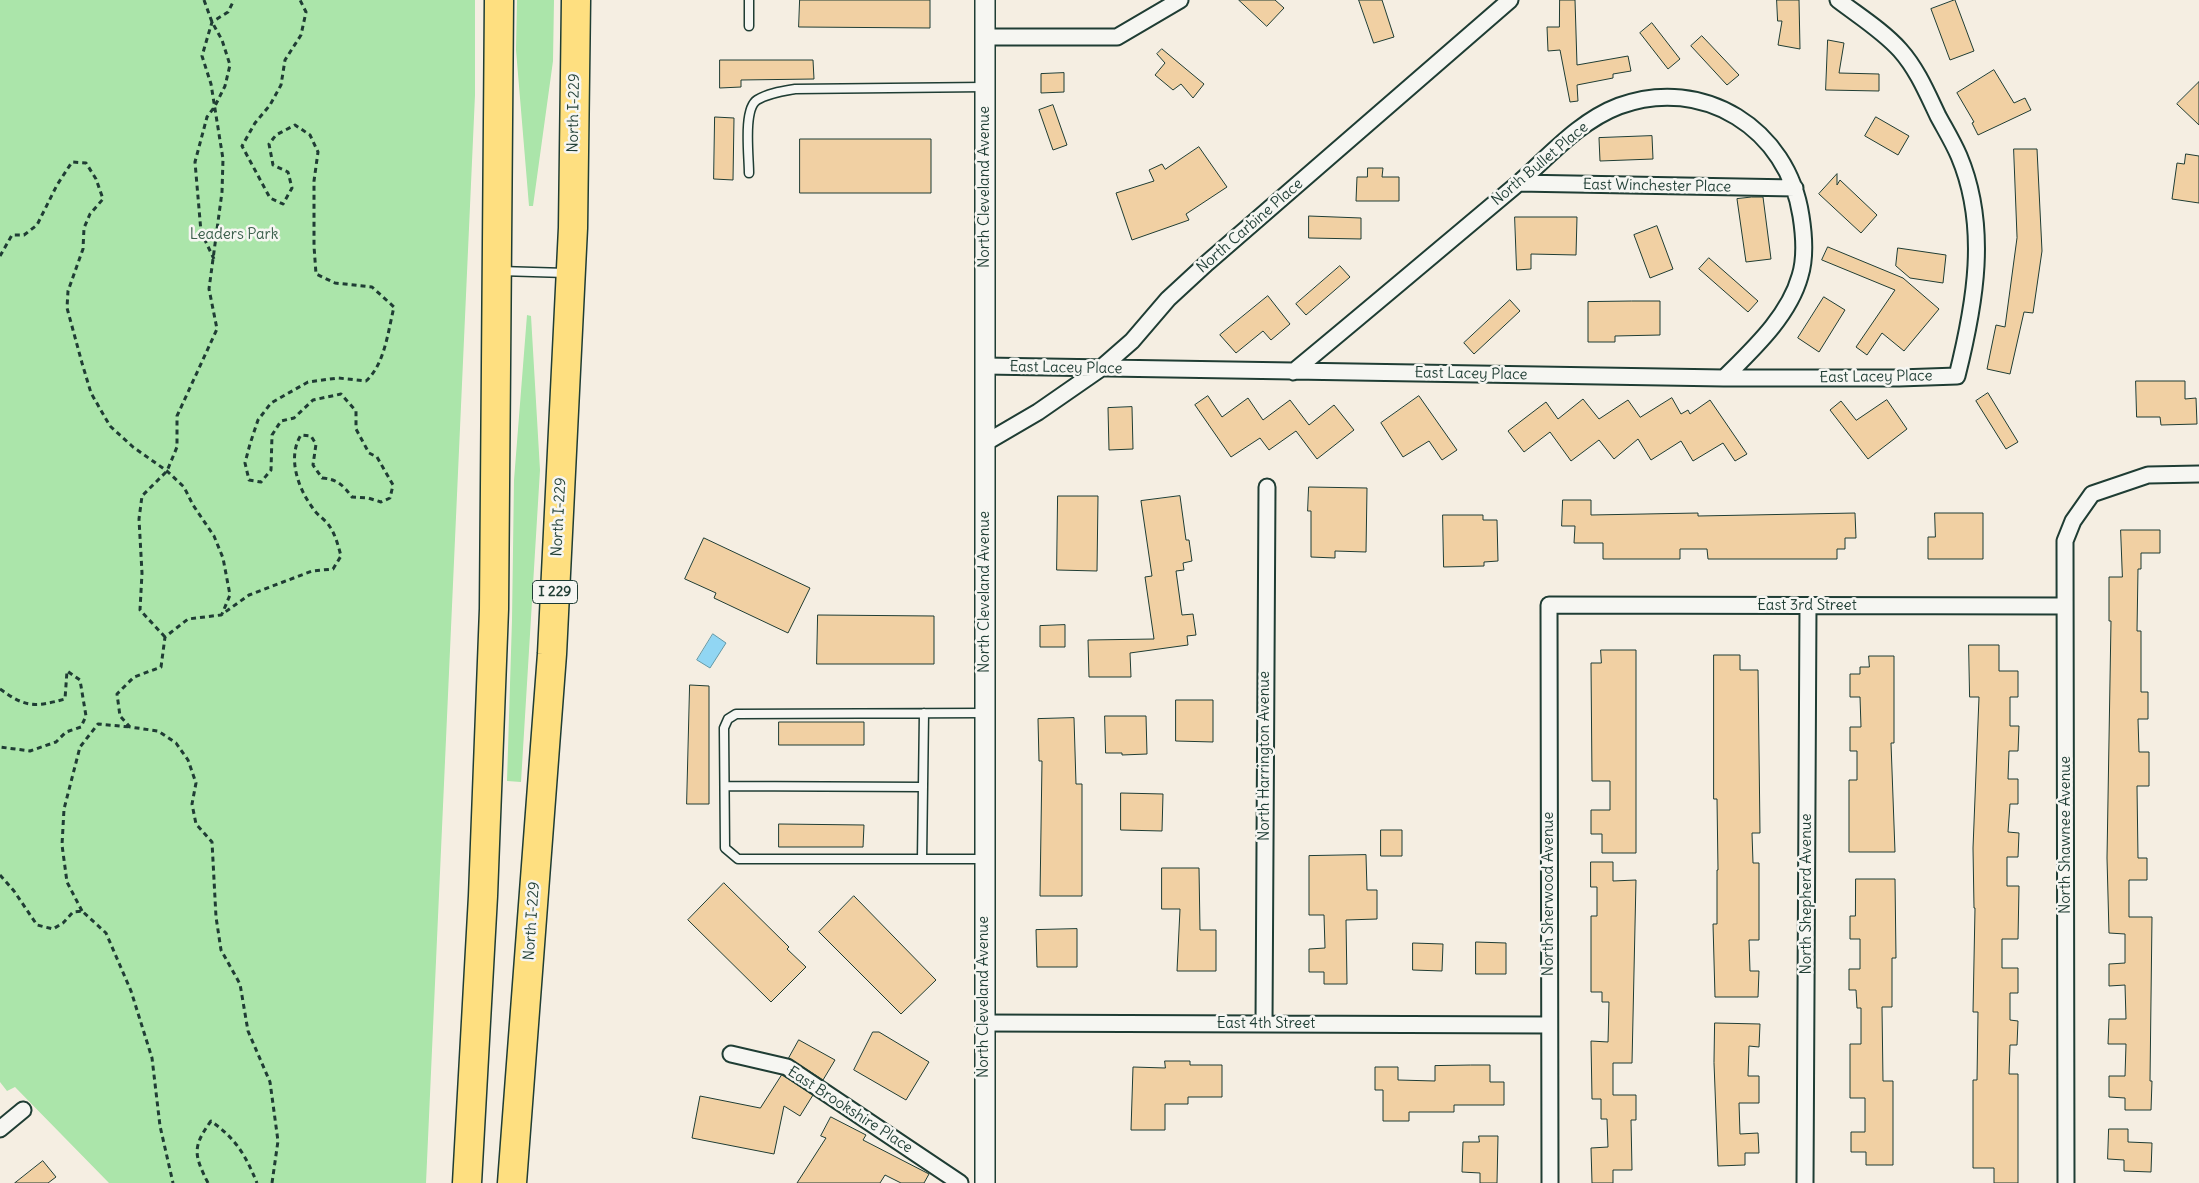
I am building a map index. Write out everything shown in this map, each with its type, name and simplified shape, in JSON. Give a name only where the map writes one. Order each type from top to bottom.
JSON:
[{"type":"highway","points":[[467,1183],[489,755],[496,472],[499,0]]},
{"type":"highway","name":"North I-229","points":[[512,1183],[552,654],[570,273],[576,0]]},
{"type":"street","name":"North Cleveland Avenue","points":[[985,1183],[986,0]]},
{"type":"street","points":[[986,37],[1117,37],[1180,0]]},
{"type":"street","name":"North Carbine Place","points":[[985,443],[1038,412],[1100,369],[1132,341],[1168,299],[1194,275],[1510,0]]},
{"type":"street","name":"East Lacey Place","points":[[985,366],[1724,378],[1958,376],[1969,331],[1978,262],[1977,233],[1970,191],[1960,157],[1916,72],[1900,50],[1838,0]]},
{"type":"street","name":"North Bullet Place","points":[[1293,372],[1518,183],[1574,133],[1598,116],[1620,106],[1643,100],[1668,97],[1720,107],[1756,128],[1785,165],[1795,188],[1804,230],[1804,254],[1795,292],[1779,317],[1754,348],[1724,378]]},
{"type":"street","name":"East Winchester Place","points":[[1518,183],[1795,188]]},
{"type":"street","name":"North Shawnee Avenue","points":[[2066,1183],[2065,541],[2072,521],[2092,494],[2148,475],[2199,474]]},
{"type":"street","name":"North Harrington Avenue","points":[[1264,1024],[1267,487]]},
{"type":"street","name":"East 3rd Street","points":[[1549,605],[2065,606]]},
{"type":"street","name":"North Sherwood Avenue","points":[[1549,605],[1550,1183]]},
{"type":"street","name":"North Shepherd Avenue","points":[[1806,1183],[1808,606]]},
{"type":"street","name":"East 4th Street","points":[[984,1023],[1549,1025]]},
{"type":"street","name":"East Brookshire Place","points":[[731,1054],[788,1067],[960,1183]]},
{"type":"street","points":[[0,1129],[23,1110]]},
{"type":"lane","points":[[749,26],[750,0]]},
{"type":"lane","points":[[749,172],[748,112],[755,100],[770,94],[795,89],[985,87]]},
{"type":"lane","points":[[498,270],[570,273]]},
{"type":"lane","points":[[922,859],[924,713]]},
{"type":"lane","points":[[984,859],[738,859],[725,848],[724,728],[728,719],[736,714],[985,713]]},
{"type":"lane","points":[[725,786],[923,787]]},
{"type":"path","points":[[204,0],[212,22],[222,40],[230,64],[225,86],[216,106],[206,118],[195,162],[201,232],[214,259]]},
{"type":"path","points":[[165,637],[140,610],[142,573],[139,519],[142,496],[167,471],[177,447],[177,416],[218,330],[208,289],[214,259],[223,159],[216,106],[202,56],[212,22],[228,12],[234,0]]},
{"type":"path","points":[[130,728],[120,716],[117,694],[134,677],[161,667],[165,637],[188,619],[222,616],[249,595],[312,572],[333,569],[341,556],[336,538],[328,524],[313,509],[298,484],[295,461],[296,443],[301,435],[311,436],[316,444],[313,465],[322,478],[333,479],[343,485],[352,497],[368,498],[381,502],[390,498],[393,485],[377,457],[369,453],[356,429],[356,411],[341,394],[313,400],[294,418],[281,421],[272,435],[271,470],[261,482],[249,480],[245,463],[258,420],[271,404],[308,382],[338,378],[366,381],[374,374],[382,353],[394,306],[372,287],[335,283],[316,274],[314,181],[318,152],[310,135],[295,124],[276,135],[269,144],[273,166],[288,172],[292,188],[283,204],[270,198],[242,146],[255,123],[270,105],[281,85],[285,60],[301,35],[306,12],[300,0]]},
{"type":"path","points":[[0,256],[12,235],[24,235],[37,226],[57,185],[72,162],[86,163],[96,179],[103,199],[90,214],[84,228],[83,249],[68,291],[67,308],[91,393],[110,426],[133,447],[167,471],[184,487],[193,505],[214,536],[222,558],[230,595],[222,616]]},
{"type":"path","points":[[0,689],[15,700],[38,706],[65,699],[68,672],[80,680],[86,716],[81,727],[66,732],[56,742],[30,751],[0,748]]},
{"type":"path","points":[[173,1183],[160,1126],[152,1058],[131,991],[106,933],[82,911],[67,882],[62,845],[64,809],[80,747],[98,724],[158,730],[176,743],[188,760],[196,782],[192,804],[196,824],[212,842],[216,917],[221,950],[240,984],[248,1031],[270,1082],[278,1141],[272,1183]]},
{"type":"path","points":[[0,874],[37,925],[53,929],[63,923],[74,912],[82,911]]},
{"type":"path","points":[[208,1183],[197,1156],[197,1148],[198,1139],[210,1121],[229,1134],[240,1146],[257,1183]]},
{"type":"green space","name":"Leaders Park","points":[[0,0],[475,0],[475,95],[426,1183],[109,1183],[15,1087],[7,1091],[0,1082]]},
{"type":"green space","points":[[517,0],[554,0],[553,61],[533,206],[529,206],[516,50]]},
{"type":"green space","points":[[527,315],[531,316],[540,470],[521,782],[507,781],[514,480]]},
{"type":"water","points":[[713,634],[726,643],[710,668],[697,660]]},
{"type":"building","points":[[800,0],[930,0],[930,28],[799,27]]},
{"type":"building","points":[[1239,0],[1275,0],[1284,8],[1267,26]]},
{"type":"building","points":[[1359,0],[1382,0],[1394,37],[1374,43]]},
{"type":"building","points":[[1560,0],[1575,0],[1577,65],[1628,56],[1631,71],[1613,74],[1613,78],[1577,85],[1578,101],[1570,102],[1560,50],[1548,51],[1547,27],[1559,27]]},
{"type":"building","points":[[1777,0],[1799,0],[1800,49],[1778,45],[1782,21],[1778,21]]},
{"type":"building","points":[[1955,0],[1974,51],[1950,60],[1931,9]]},
{"type":"building","points":[[1652,23],[1680,59],[1668,69],[1640,33]]},
{"type":"building","points":[[1702,36],[1739,75],[1727,85],[1691,46]]},
{"type":"building","points":[[1828,40],[1844,43],[1839,73],[1879,74],[1879,91],[1826,90]]},
{"type":"building","points":[[1162,49],[1204,84],[1193,98],[1181,84],[1173,90],[1155,75],[1165,63],[1157,54]]},
{"type":"building","points":[[720,60],[813,60],[814,79],[741,80],[741,87],[720,88]]},
{"type":"building","points":[[1994,70],[2014,103],[2025,98],[2031,110],[1978,135],[1972,123],[1974,122],[1957,93]]},
{"type":"building","points":[[1064,73],[1064,92],[1041,93],[1041,74]]},
{"type":"building","points":[[2199,82],[2199,125],[2177,104]]},
{"type":"building","points":[[1053,105],[1067,145],[1053,150],[1039,110]]},
{"type":"building","points":[[715,117],[734,118],[733,180],[714,179]]},
{"type":"building","points":[[1876,117],[1909,136],[1898,155],[1865,136]]},
{"type":"building","points":[[1652,136],[1653,159],[1600,161],[1599,138]]},
{"type":"building","points":[[800,139],[931,139],[931,193],[800,193]]},
{"type":"building","points":[[1199,147],[1227,187],[1186,214],[1189,220],[1132,240],[1116,193],[1154,181],[1149,170],[1162,164],[1165,169]]},
{"type":"building","points":[[2014,149],[2037,149],[2042,251],[2033,313],[2024,312],[2010,374],[1987,369],[1996,325],[2005,327],[2017,238]]},
{"type":"building","points":[[2186,154],[2199,156],[2199,203],[2172,199],[2177,163],[2184,164]]},
{"type":"building","points":[[1368,168],[1383,168],[1382,177],[1399,177],[1399,201],[1356,201],[1357,177],[1367,177]]},
{"type":"building","points":[[1837,174],[1837,185],[1840,180],[1877,215],[1861,233],[1819,194]]},
{"type":"building","points":[[1763,197],[1771,259],[1746,262],[1737,199]]},
{"type":"building","points":[[1309,216],[1361,218],[1361,239],[1309,238]]},
{"type":"building","points":[[1515,217],[1577,217],[1576,255],[1531,254],[1531,269],[1517,270]]},
{"type":"building","points":[[1657,226],[1673,269],[1650,278],[1634,235]]},
{"type":"building","points":[[1828,247],[1903,278],[1939,309],[1904,351],[1882,333],[1867,355],[1856,347],[1895,290],[1822,260]]},
{"type":"building","points":[[1898,248],[1946,255],[1943,283],[1910,278],[1896,266]]},
{"type":"building","points":[[1709,258],[1758,301],[1748,312],[1699,269]]},
{"type":"building","points":[[1340,266],[1350,277],[1306,315],[1296,304]]},
{"type":"building","points":[[1268,296],[1290,324],[1271,340],[1263,331],[1236,353],[1220,335]]},
{"type":"building","points":[[1824,297],[1845,310],[1819,352],[1798,338]]},
{"type":"building","points":[[1510,300],[1520,311],[1474,354],[1464,343]]},
{"type":"building","points":[[1660,301],[1660,335],[1615,336],[1615,342],[1588,342],[1588,302]]},
{"type":"building","points":[[2136,381],[2185,381],[2185,399],[2196,398],[2197,424],[2161,425],[2160,417],[2137,417]]},
{"type":"building","points":[[1988,393],[2018,442],[2006,449],[1976,401]]},
{"type":"building","points":[[1208,396],[1222,417],[1248,398],[1263,420],[1290,400],[1309,425],[1334,405],[1354,430],[1317,459],[1296,431],[1269,450],[1260,438],[1231,457],[1195,405]]},
{"type":"building","points":[[1419,396],[1457,450],[1442,460],[1429,441],[1403,457],[1381,423]]},
{"type":"building","points":[[1672,398],[1681,414],[1688,410],[1690,414],[1710,400],[1747,454],[1735,461],[1723,443],[1693,461],[1681,441],[1651,460],[1638,439],[1614,459],[1599,440],[1571,461],[1550,432],[1524,452],[1508,431],[1546,402],[1558,419],[1583,399],[1599,419],[1628,400],[1640,417]]},
{"type":"building","points":[[1887,400],[1907,429],[1868,459],[1830,410],[1841,401],[1856,420]]},
{"type":"building","points":[[1132,407],[1133,449],[1109,450],[1108,408]]},
{"type":"building","points":[[1309,487],[1367,488],[1366,552],[1335,551],[1335,558],[1311,557],[1311,511],[1308,511]]},
{"type":"building","points":[[1058,496],[1098,496],[1097,571],[1057,570]]},
{"type":"building","points":[[1180,496],[1186,540],[1189,540],[1192,561],[1183,563],[1184,570],[1176,571],[1182,615],[1193,614],[1196,635],[1187,636],[1188,645],[1130,653],[1131,677],[1089,677],[1088,640],[1154,639],[1145,577],[1152,576],[1141,501]]},
{"type":"building","points":[[1563,500],[1591,500],[1591,515],[1698,513],[1698,516],[1855,513],[1856,538],[1845,538],[1845,549],[1837,549],[1837,559],[1708,559],[1707,549],[1680,549],[1680,559],[1603,559],[1603,543],[1574,543],[1575,526],[1562,526]]},
{"type":"building","points":[[1935,513],[1983,513],[1983,559],[1928,559],[1928,537],[1935,537]]},
{"type":"building","points":[[1443,515],[1483,515],[1483,520],[1497,520],[1498,561],[1484,562],[1484,566],[1444,567]]},
{"type":"building","points":[[2121,530],[2160,530],[2160,553],[2141,553],[2141,569],[2138,569],[2137,631],[2141,631],[2141,692],[2148,692],[2148,719],[2138,719],[2139,752],[2149,752],[2149,786],[2137,786],[2138,858],[2147,858],[2147,880],[2129,880],[2129,917],[2152,917],[2151,1110],[2125,1110],[2125,1098],[2109,1097],[2109,1076],[2125,1076],[2126,1044],[2108,1044],[2109,1019],[2126,1019],[2125,985],[2109,986],[2109,964],[2125,963],[2125,934],[2109,933],[2107,858],[2111,621],[2109,621],[2109,577],[2122,577]]},
{"type":"building","points":[[704,538],[810,588],[788,633],[714,598],[716,593],[685,579]]},
{"type":"building","points":[[818,615],[934,616],[934,664],[817,664]]},
{"type":"building","points":[[1065,625],[1065,647],[1040,647],[1040,626]]},
{"type":"building","points":[[1969,645],[1999,645],[1999,671],[2018,671],[2018,697],[2010,697],[2010,726],[2019,726],[2018,751],[2009,751],[2008,779],[2018,779],[2018,804],[2010,804],[2008,832],[2019,833],[2018,857],[2007,857],[2007,886],[2019,886],[2018,939],[2002,939],[2002,968],[2018,968],[2018,993],[2010,993],[2010,1020],[2018,1021],[2017,1045],[2010,1045],[2009,1074],[2018,1074],[2018,1183],[1994,1183],[1994,1168],[1973,1168],[1973,1080],[1977,1080],[1978,1012],[1973,1012],[1975,908],[1973,848],[1979,697],[1970,697]]},
{"type":"building","points":[[1601,650],[1636,650],[1636,853],[1602,853],[1602,834],[1591,834],[1591,810],[1610,810],[1610,781],[1592,781],[1591,663],[1601,663]]},
{"type":"building","points":[[1714,655],[1740,655],[1740,670],[1758,670],[1760,833],[1752,833],[1753,863],[1759,863],[1759,940],[1749,940],[1750,971],[1759,971],[1758,997],[1715,997],[1713,924],[1717,924],[1718,870],[1717,799],[1714,799]]},
{"type":"building","points":[[1869,656],[1894,656],[1894,743],[1891,743],[1895,852],[1849,852],[1849,780],[1857,780],[1857,751],[1850,751],[1850,727],[1861,727],[1860,697],[1850,697],[1850,674],[1860,674],[1860,667],[1869,667]]},
{"type":"building","points":[[690,685],[709,686],[709,804],[687,804]]},
{"type":"building","points":[[1176,700],[1213,700],[1213,742],[1176,741]]},
{"type":"building","points":[[1105,716],[1146,716],[1147,754],[1122,755],[1122,753],[1106,753]]},
{"type":"building","points":[[1074,718],[1076,784],[1082,784],[1082,896],[1040,896],[1042,761],[1039,761],[1038,719]]},
{"type":"building","points":[[779,722],[864,722],[864,745],[779,745]]},
{"type":"building","points":[[1121,793],[1163,794],[1162,831],[1121,830]]},
{"type":"building","points":[[779,824],[864,825],[863,847],[779,847]]},
{"type":"building","points":[[1381,830],[1402,830],[1402,856],[1381,856]]},
{"type":"building","points":[[1366,855],[1367,890],[1377,890],[1377,919],[1346,920],[1347,984],[1324,984],[1324,972],[1309,972],[1309,949],[1325,948],[1324,915],[1309,915],[1309,856]]},
{"type":"building","points":[[1591,862],[1613,862],[1613,881],[1636,880],[1632,1063],[1613,1063],[1613,1095],[1636,1095],[1636,1120],[1631,1120],[1632,1170],[1613,1170],[1613,1183],[1592,1183],[1591,1148],[1608,1147],[1607,1119],[1601,1119],[1601,1099],[1592,1099],[1591,1041],[1608,1042],[1609,1002],[1602,1002],[1602,992],[1591,992],[1591,916],[1597,916],[1597,887],[1591,887]]},
{"type":"building","points":[[1162,868],[1199,868],[1200,930],[1216,930],[1216,971],[1177,971],[1180,909],[1162,909]]},
{"type":"building","points":[[1856,879],[1895,879],[1896,958],[1892,958],[1892,1007],[1882,1007],[1883,1081],[1893,1081],[1893,1165],[1866,1165],[1866,1152],[1851,1152],[1851,1132],[1865,1132],[1865,1098],[1850,1098],[1850,1044],[1861,1044],[1861,1008],[1857,1008],[1856,990],[1849,990],[1849,969],[1860,969],[1860,939],[1850,939],[1850,916],[1855,916]]},
{"type":"building","points":[[724,883],[789,947],[787,949],[806,967],[771,1002],[688,920]]},
{"type":"building","points":[[854,896],[936,980],[901,1014],[819,932]]},
{"type":"building","points":[[1077,929],[1077,967],[1037,967],[1036,930]]},
{"type":"building","points":[[1476,942],[1506,943],[1506,974],[1476,974]]},
{"type":"building","points":[[1413,943],[1443,944],[1442,971],[1413,970]]},
{"type":"building","points":[[1715,1023],[1760,1024],[1759,1047],[1749,1046],[1748,1076],[1759,1076],[1759,1103],[1739,1103],[1740,1134],[1758,1133],[1759,1153],[1745,1153],[1745,1165],[1718,1166],[1714,1063]]},
{"type":"building","points":[[873,1032],[879,1032],[929,1062],[906,1100],[854,1070]]},
{"type":"building","points":[[799,1040],[835,1060],[823,1080],[789,1058]]},
{"type":"building","points":[[1165,1061],[1190,1061],[1190,1065],[1222,1065],[1222,1097],[1188,1097],[1188,1104],[1165,1104],[1165,1130],[1131,1130],[1133,1067],[1165,1068]]},
{"type":"building","points":[[1490,1065],[1490,1082],[1504,1082],[1504,1105],[1454,1105],[1454,1112],[1409,1112],[1409,1121],[1383,1121],[1383,1090],[1375,1090],[1375,1067],[1398,1067],[1398,1080],[1435,1081],[1435,1066]]},
{"type":"building","points":[[782,1075],[813,1095],[800,1116],[784,1106],[774,1154],[692,1138],[700,1096],[760,1108]]},
{"type":"building","points":[[831,1117],[866,1135],[863,1140],[929,1174],[924,1183],[901,1183],[885,1175],[880,1183],[797,1183],[826,1138],[821,1136]]},
{"type":"building","points":[[2109,1129],[2128,1129],[2128,1142],[2152,1143],[2151,1172],[2124,1171],[2124,1160],[2108,1159]]},
{"type":"building","points":[[1479,1136],[1498,1136],[1497,1183],[1480,1183],[1480,1173],[1462,1172],[1463,1142],[1479,1142]]},
{"type":"building","points":[[43,1161],[56,1177],[48,1183],[15,1183]]}]
